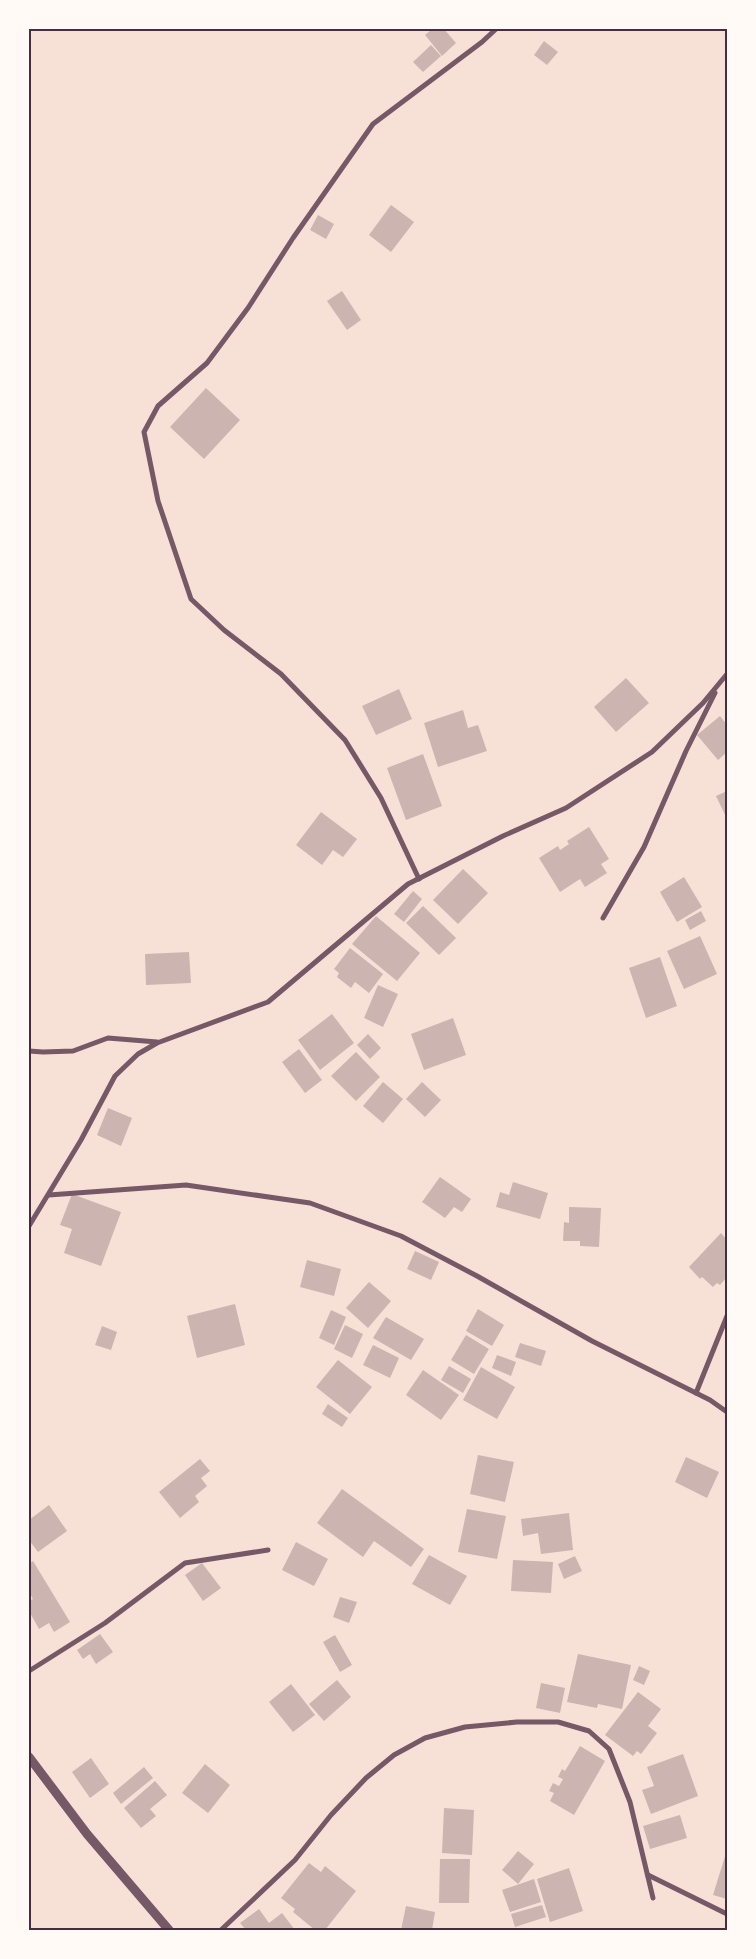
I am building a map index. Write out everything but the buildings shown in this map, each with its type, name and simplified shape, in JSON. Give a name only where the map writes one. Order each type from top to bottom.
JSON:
[{"type":"street","points":[[419,879],[381,798],[345,740],[282,674],[224,630],[191,598],[158,501],[144,432],[158,406],[208,362],[248,308],[293,238],[373,124],[482,42],[496,29]]},
{"type":"street","points":[[29,1226],[115,1076],[138,1054],[157,1042],[268,1002],[408,884],[503,836],[566,808],[652,752],[703,703],[727,674]]},
{"type":"street","points":[[603,918],[644,847],[686,751],[719,684]]},
{"type":"street","points":[[29,1051],[73,1051],[108,1038],[157,1042]]},
{"type":"street","points":[[48,1195],[186,1185],[310,1203],[401,1236],[477,1276],[592,1341],[696,1392],[727,1412]]},
{"type":"street","points":[[696,1392],[727,1316]]},
{"type":"street","points":[[29,1671],[106,1623],[185,1563],[268,1550]]},
{"type":"street","points":[[220,1930],[295,1860],[331,1815],[366,1778],[394,1755],[425,1738],[465,1727],[517,1722],[558,1722],[589,1731],[609,1749],[630,1802],[653,1898]]},
{"type":"street","points":[[29,1757],[87,1834],[169,1930]]},
{"type":"street","points":[[648,1875],[727,1914]]}]
